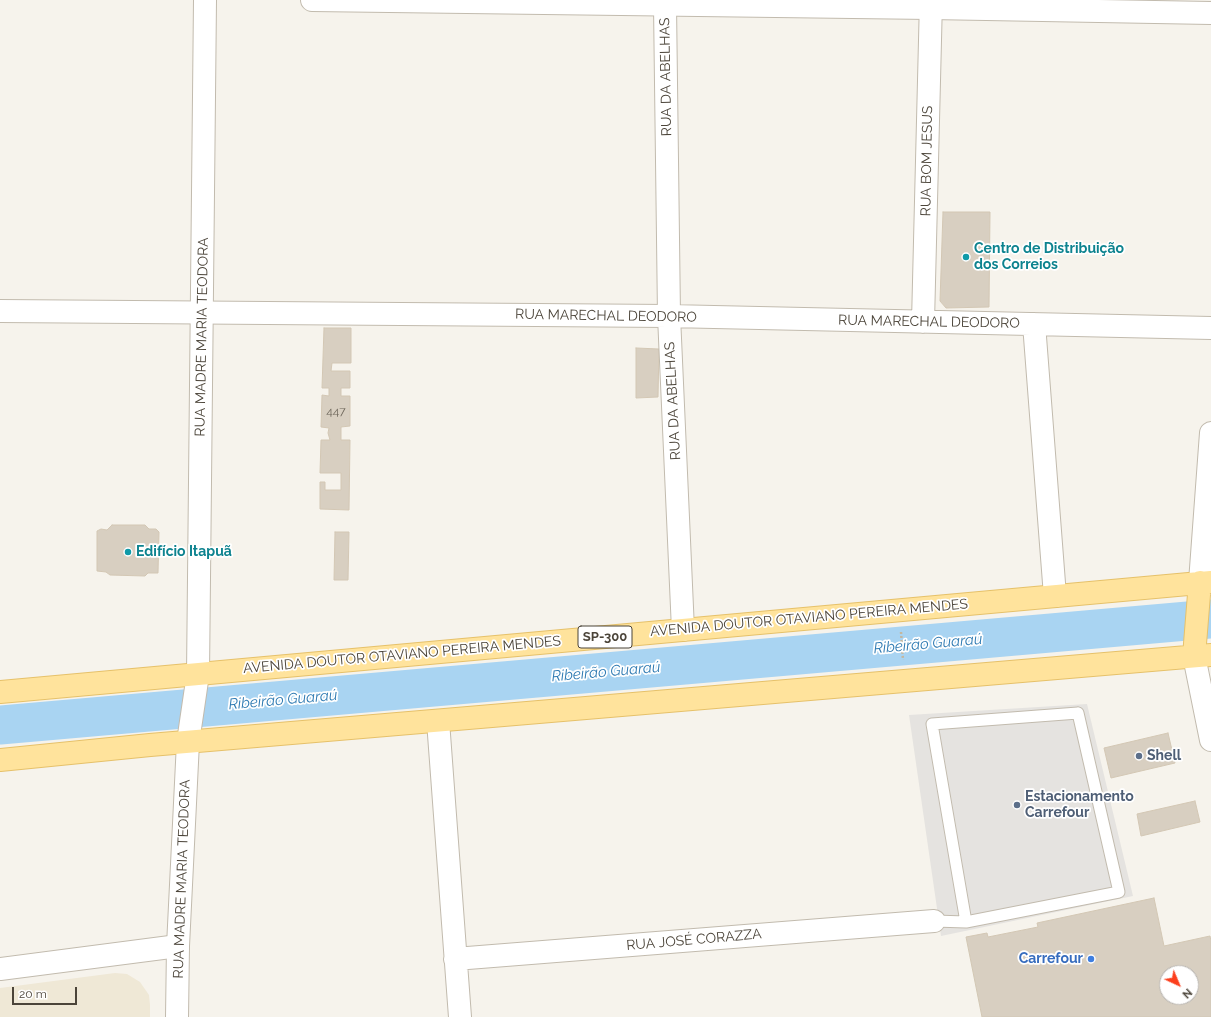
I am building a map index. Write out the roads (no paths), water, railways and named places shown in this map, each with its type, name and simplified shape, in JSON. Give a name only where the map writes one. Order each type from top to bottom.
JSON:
[{"type":"main road","name":"AVENIDA DOUTOR OTAVIANO PEREIRA MENDES","points":[[0,692],[197,681],[684,630],[1205,582]]},
{"type":"main road","points":[[0,760],[189,735],[438,720],[1200,650],[1198,606],[1205,582]]},
{"type":"street","name":"RUA MADRE MARIA TEODORA","points":[[178,1017],[178,946],[189,735],[197,681],[205,0]]},
{"type":"street","points":[[312,0],[665,5],[930,4],[1211,13]]},
{"type":"street","name":"RUA BOM JESUS","points":[[923,322],[930,4]]},
{"type":"street","name":"RUA DA ABELHAS","points":[[665,5],[669,316],[684,630]]},
{"type":"street","name":"RUA MARECHAL DEODORO","points":[[0,311],[669,316],[1211,328]]},
{"type":"street","points":[[1034,324],[1055,596]]},
{"type":"street","points":[[1205,582],[1211,433]]},
{"type":"street","points":[[1200,650],[1211,740]]},
{"type":"street","points":[[438,720],[460,1017]]},
{"type":"street","name":"RUA JOSÉ CORAZZA","points":[[455,959],[934,920]]},
{"type":"street","points":[[0,969],[178,946]]},
{"type":"lane","points":[[934,920],[966,922],[1119,892],[1078,714],[932,724],[966,922]]},
{"type":"waterway","name":"Ribeirão Guaraú","points":[[0,725],[1211,619]]},
{"type":"place","name":"Centro de Distribuição dos Correios","points":[[966,257]]},
{"type":"place","name":"Edifício Itapuã","points":[[128,552]]},
{"type":"place","name":"Shell","points":[[1139,756]]},
{"type":"place","name":"Estacionamento Carrefour","points":[[1017,805]]},
{"type":"place","name":"Carrefour","points":[[1091,959]]}]
